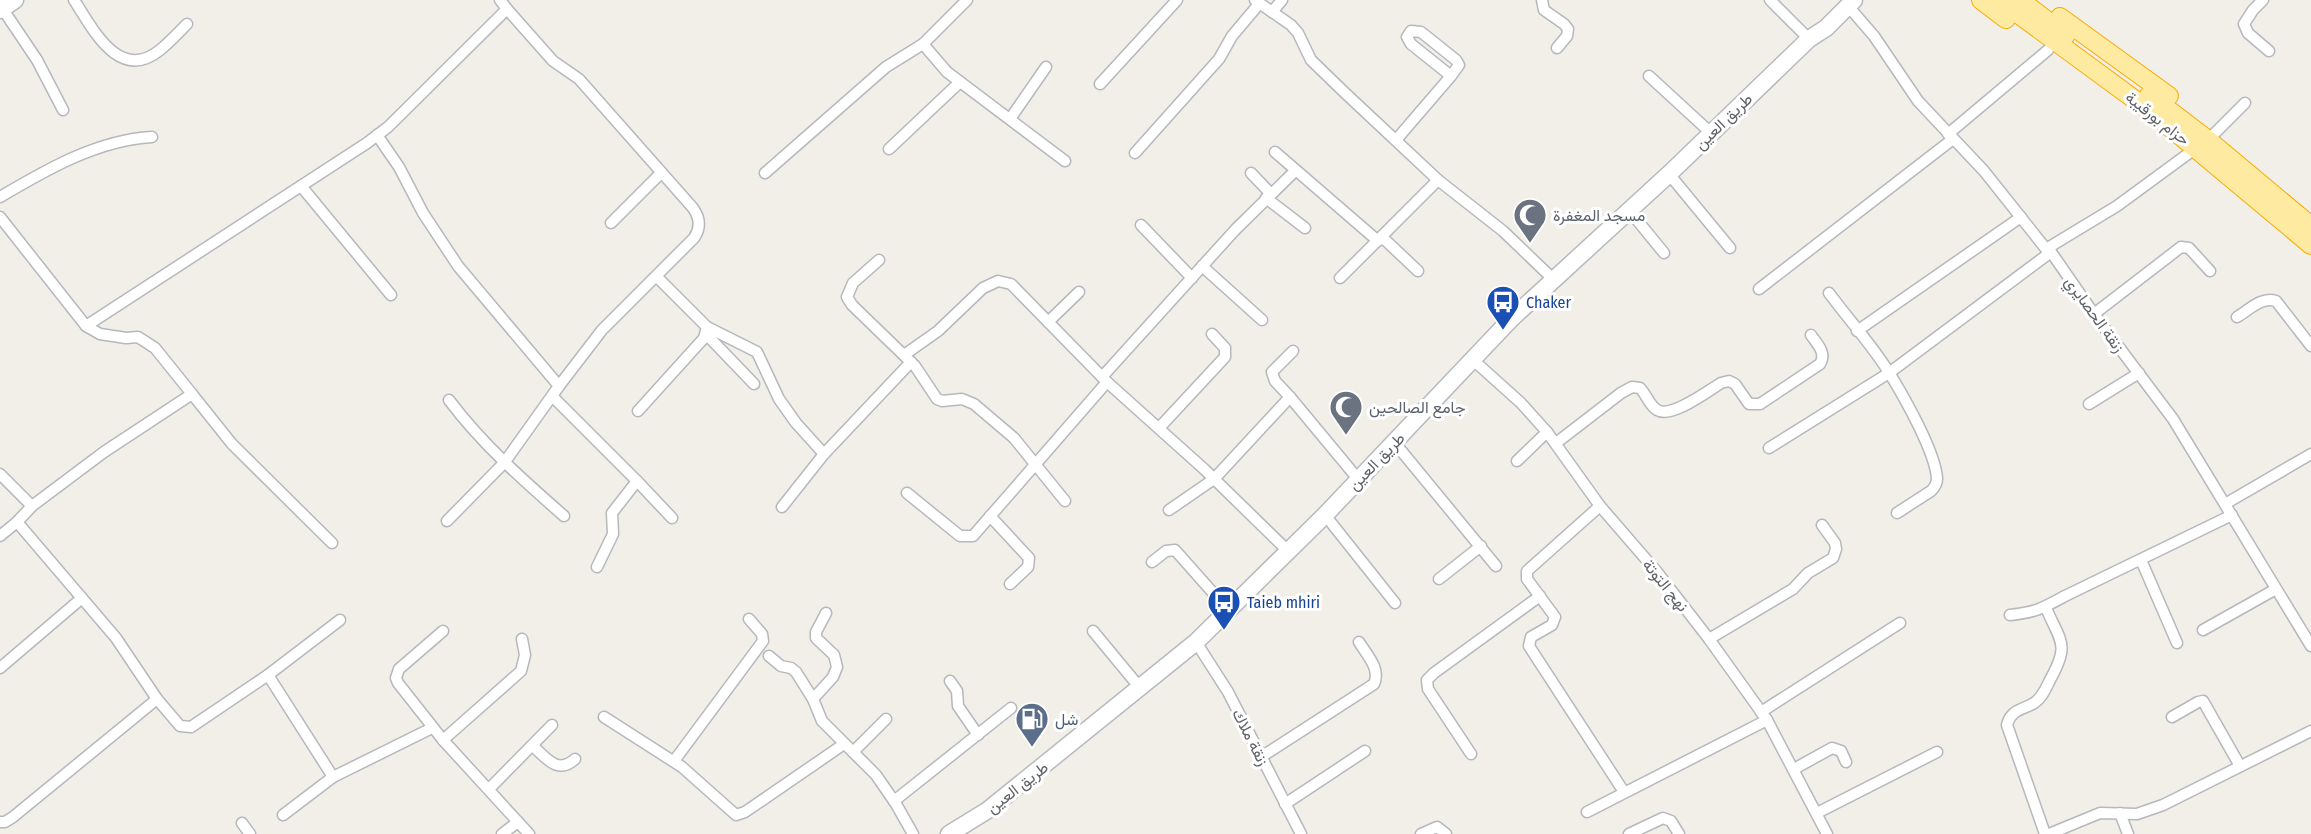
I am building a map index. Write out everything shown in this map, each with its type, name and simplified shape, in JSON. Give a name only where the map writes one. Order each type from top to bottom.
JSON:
[{"type":"highway","points":[[1981,0],[2144,118],[2202,144]]},
{"type":"highway","name":"حزام بورقيبة","points":[[1999,0],[2101,67]]},
{"type":"highway","name":"حزام بورقيبة","points":[[2019,0],[2101,67],[2202,144],[2309,219]]},
{"type":"highway","points":[[2036,0],[2176,102],[2202,144]]},
{"type":"highway","name":"حزام بورقيبة","points":[[2202,144],[2311,245]]},
{"type":"main road","name":"طريق العين","points":[[949,834],[988,810],[1141,689],[1230,612],[1472,359],[1553,279],[1669,174],[1809,39],[1819,20],[1847,2]]},
{"type":"street","points":[[74,0],[106,48],[126,60],[140,60],[158,51],[188,24]]},
{"type":"street","points":[[765,173],[886,68],[923,44],[967,0]]},
{"type":"street","points":[[1100,84],[1177,0]]},
{"type":"street","points":[[1272,12],[1282,0]]},
{"type":"street","points":[[1542,0],[1544,10],[1568,28],[1566,36],[1557,48]]},
{"type":"street","points":[[1770,0],[1809,39]]},
{"type":"street","points":[[2263,0],[2246,20],[2244,28],[2269,51]]},
{"type":"street","points":[[1135,153],[1219,59],[1232,36],[1257,2],[1294,28],[1311,60],[1438,180],[1503,231],[1553,279]]},
{"type":"street","name":"زنقة الحصايري","points":[[1847,2],[1874,36],[1918,101],[1984,171],[2049,251],[2094,315],[2173,419],[2311,646]]},
{"type":"street","points":[[86,326],[388,127],[503,4],[553,62],[579,80],[693,208],[698,217],[699,226],[694,238],[602,330],[504,463],[447,521]]},
{"type":"street","points":[[6,6],[63,110]]},
{"type":"street","points":[[1396,140],[1451,76],[1458,67],[1456,60],[1421,32],[1410,31],[1407,37],[1410,44],[1451,76]]},
{"type":"street","points":[[923,44],[947,72],[1065,161]]},
{"type":"street","points":[[1759,289],[1951,137],[2048,50]]},
{"type":"street","points":[[1010,119],[1046,67]]},
{"type":"street","points":[[1649,76],[1711,133]]},
{"type":"street","points":[[889,149],[960,82]]},
{"type":"street","points":[[1769,448],[1889,373],[2049,251],[2117,206],[2202,144],[2245,103]]},
{"type":"street","points":[[377,135],[399,167],[423,213],[458,266],[559,386]]},
{"type":"street","points":[[0,197],[48,169],[122,140],[152,137]]},
{"type":"street","points":[[1275,152],[1295,171],[1418,271]]},
{"type":"street","points":[[907,493],[955,532],[964,537],[973,536],[1192,278],[1268,196],[1295,171]]},
{"type":"street","points":[[1251,172],[1268,196],[1305,228]]},
{"type":"street","points":[[611,223],[661,173]]},
{"type":"street","points":[[1669,174],[1730,248]]},
{"type":"street","points":[[1340,278],[1438,180]]},
{"type":"street","points":[[301,186],[391,295]]},
{"type":"street","points":[[1628,209],[1664,253]]},
{"type":"street","points":[[1857,331],[2021,217]]},
{"type":"street","points":[[0,218],[86,326],[100,334],[126,338],[138,337],[155,348],[232,444],[332,543]]},
{"type":"street","points":[[1142,225],[1192,278]]},
{"type":"street","points":[[2094,315],[2181,247],[2189,248],[2210,271]]},
{"type":"street","points":[[879,261],[853,283],[847,297],[852,305],[908,359],[937,399],[942,401],[962,399],[974,404],[1014,438],[1065,501]]},
{"type":"street","points":[[1203,266],[1262,320]]},
{"type":"street","points":[[657,277],[754,384]]},
{"type":"street","points":[[782,507],[824,454],[908,359],[983,288],[998,281],[1011,284],[1104,380],[1214,479],[1289,552]]},
{"type":"street","points":[[1048,322],[1079,292]]},
{"type":"street","points":[[1829,293],[1889,373],[1933,463],[1937,482],[1931,491],[1897,513]]},
{"type":"street","points":[[2237,318],[2260,302],[2270,299],[2276,302],[2311,346]]},
{"type":"street","points":[[638,411],[707,331]]},
{"type":"street","points":[[707,331],[757,352],[778,399],[824,454]]},
{"type":"street","points":[[1159,428],[1225,357],[1225,348],[1212,334]]},
{"type":"street","points":[[1556,443],[1632,387],[1640,388],[1651,405],[1661,412],[1679,408],[1721,383],[1729,381],[1735,384],[1749,404],[1760,404],[1823,361],[1822,351],[1811,335]]},
{"type":"street","points":[[1293,351],[1272,372],[1275,381],[1358,479]]},
{"type":"street","name":"نهج التوتة","points":[[1472,359],[1521,403],[1547,432],[1600,506],[1657,572],[1709,639],[1764,716],[1827,834]]},
{"type":"street","points":[[2089,404],[2139,373]]},
{"type":"street","points":[[0,536],[32,506],[104,452],[192,394]]},
{"type":"street","points":[[553,397],[672,518]]},
{"type":"street","points":[[1170,510],[1214,479],[1290,397]]},
{"type":"street","points":[[449,400],[464,420],[504,463],[564,516]]},
{"type":"street","points":[[1517,461],[1547,432]]},
{"type":"street","points":[[1394,442],[1496,566]]},
{"type":"street","points":[[2225,504],[2311,454]]},
{"type":"street","points":[[0,474],[32,506]]},
{"type":"street","points":[[597,567],[613,534],[612,513],[637,481]]},
{"type":"street","points":[[1600,506],[1527,571],[1527,579],[1552,610],[1555,620],[1552,625],[1531,637],[1529,645],[1624,792]]},
{"type":"street","points":[[1325,515],[1395,603]]},
{"type":"street","points":[[2010,615],[2046,608],[2065,596],[2232,515]]},
{"type":"street","points":[[990,516],[1029,558],[1028,567],[1010,584]]},
{"type":"street","points":[[17,522],[116,638],[158,699],[180,726],[191,727],[268,675],[340,620]]},
{"type":"street","points":[[1709,639],[1793,590],[1808,573],[1833,558],[1836,549],[1822,525]]},
{"type":"street","points":[[1439,579],[1481,546]]},
{"type":"street","points":[[1152,562],[1166,551],[1175,550],[1230,612]]},
{"type":"street","points":[[2141,560],[2177,643]]},
{"type":"street","points":[[2203,630],[2276,589]]},
{"type":"street","points":[[1471,754],[1428,689],[1427,680],[1540,596]]},
{"type":"street","points":[[0,668],[82,598]]},
{"type":"street","points":[[2046,608],[2062,646],[2060,661],[2040,699],[2016,711],[2007,725],[2047,834],[2100,813],[2137,814],[2152,809],[2311,731]]},
{"type":"street","points":[[813,699],[833,677],[837,667],[834,655],[816,638],[816,632],[826,613]]},
{"type":"street","points":[[674,762],[763,641],[762,634],[749,619]]},
{"type":"street","points":[[1587,812],[1764,716],[1900,623]]},
{"type":"street","points":[[443,631],[399,669],[396,678],[398,683],[432,728],[529,834]]},
{"type":"street","points":[[1093,631],[1141,689]]},
{"type":"street","points":[[443,740],[522,670],[525,655],[522,639]]},
{"type":"street","name":"زنقة ملاك","points":[[1196,642],[1228,692],[1301,834]]},
{"type":"street","points":[[1261,757],[1374,684],[1376,670],[1359,642]]},
{"type":"street","points":[[769,656],[781,666],[794,669],[813,699],[822,721],[876,776],[913,834]]},
{"type":"street","points":[[268,675],[333,777]]},
{"type":"street","points":[[950,681],[957,691],[960,708],[978,735]]},
{"type":"street","points":[[0,822],[13,817],[158,699]]},
{"type":"street","points":[[2172,717],[2203,701],[2240,766]]},
{"type":"street","points":[[894,801],[1011,708]]},
{"type":"street","points":[[604,717],[674,762],[739,815],[844,744]]},
{"type":"street","points":[[853,752],[886,719]]},
{"type":"street","points":[[489,789],[552,725]]},
{"type":"street","points":[[283,815],[333,777],[432,728]]},
{"type":"street","points":[[533,746],[556,765],[564,766],[575,759]]},
{"type":"street","points":[[1794,770],[1832,748],[1840,751],[1846,762]]},
{"type":"street","points":[[1285,804],[1365,751]]},
{"type":"street","points":[[1817,813],[1937,752]]},
{"type":"street","points":[[2120,813],[2128,834]]},
{"type":"street","points":[[1629,834],[1663,818],[1671,821],[1679,834]]},
{"type":"street","points":[[502,834],[518,822]]},
{"type":"street","points":[[242,823],[250,834]]},
{"type":"street","points":[[1421,834],[1437,826],[1446,834]]},
{"type":"place","name":"مسجد المغفرة","points":[[1530,244]]},
{"type":"place","name":"Chaker","points":[[1503,331]]},
{"type":"place","name":"جامع الصالحين","points":[[1346,436]]},
{"type":"place","name":"Taieb mhiri","points":[[1224,631]]},
{"type":"place","name":"شل","points":[[1032,748]]}]
